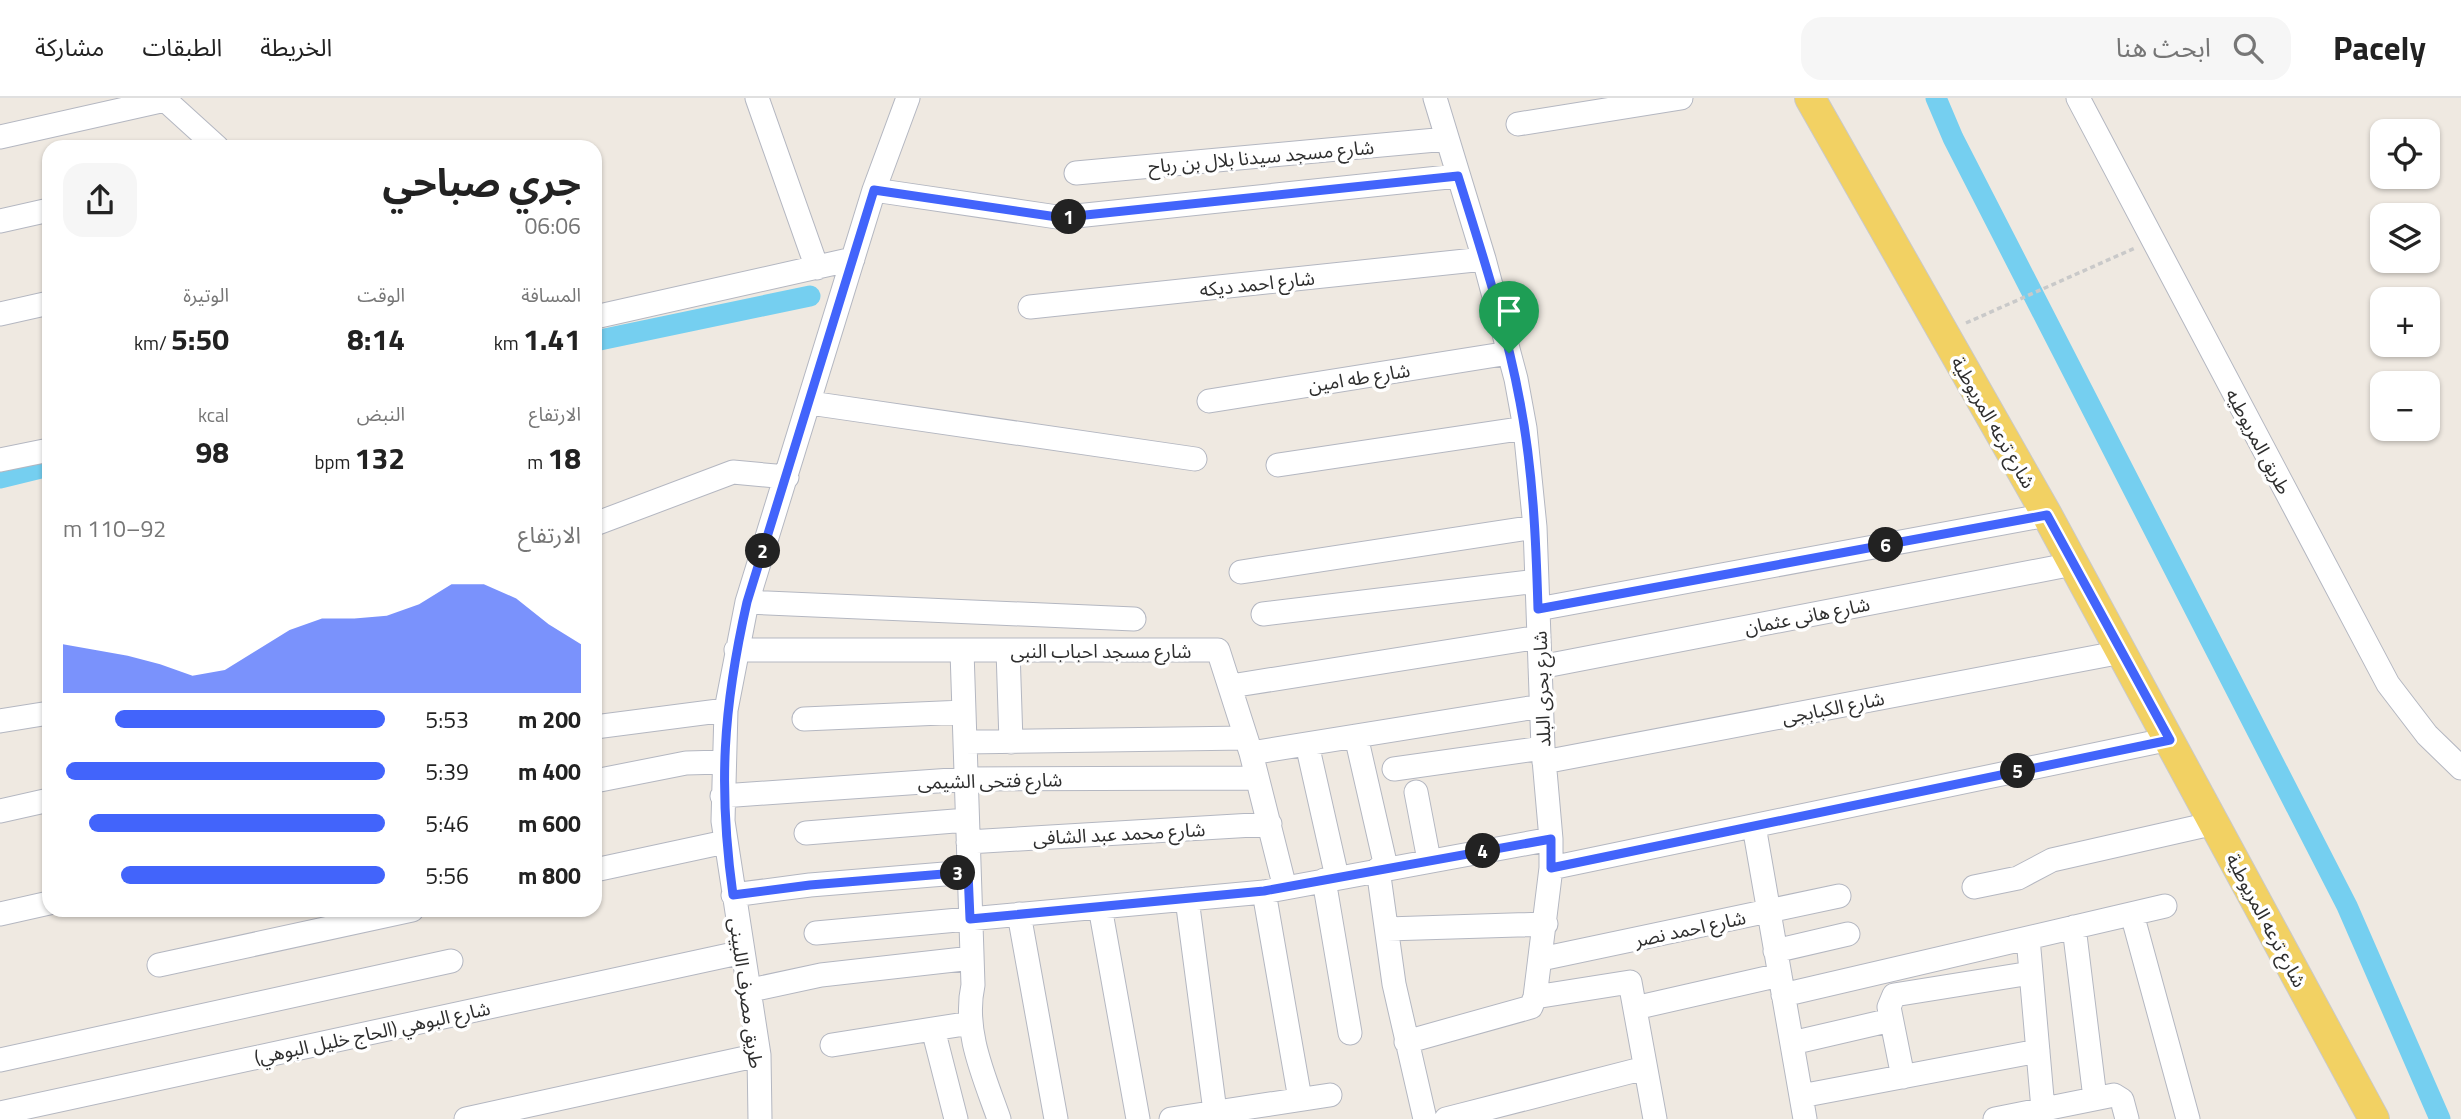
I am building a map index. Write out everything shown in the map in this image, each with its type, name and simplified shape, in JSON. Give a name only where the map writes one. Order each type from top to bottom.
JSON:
[{"type":"main road","name":"شارع ترعه المريوطية","points":[[1810,98],[2047,515],[2374,1119]]},
{"type":"street","points":[[757,98],[817,268]]},
{"type":"street","name":"طريق مصرف اللبينى","points":[[760,1119],[759,1055],[751,990],[725,842],[722,796],[726,710],[747,602],[874,190],[908,98]]},
{"type":"street","name":"شارع بحرى البلد","points":[[1435,98],[1484,259],[1509,353],[1525,428],[1535,527],[1544,755],[1551,839],[1546,924],[1535,997]]},
{"type":"street","points":[[1518,124],[1681,98]]},
{"type":"street","name":"طريق المريوطيه","points":[[2078,98],[2388,684],[2427,735],[2461,768]]},
{"type":"street","points":[[0,137],[164,99],[209,140]]},
{"type":"street","name":"شارع مسجد سيدنا بلال بن رباح","points":[[1076,173],[1447,139]]},
{"type":"street","points":[[874,190],[1057,217],[1458,176]]},
{"type":"street","points":[[0,221],[42,212]]},
{"type":"street","points":[[602,315],[853,259]]},
{"type":"street","name":"شارع احمد ديكه","points":[[1030,307],[1484,259]]},
{"type":"street","points":[[0,314],[42,305]]},
{"type":"street","name":"شارع طه امين","points":[[1209,401],[1509,353]]},
{"type":"street","points":[[810,403],[1195,459]]},
{"type":"street","points":[[1278,465],[1525,428]]},
{"type":"street","points":[[0,460],[42,451]]},
{"type":"street","points":[[602,521],[733,472],[787,477]]},
{"type":"street","points":[[1538,609],[2047,515]]},
{"type":"street","points":[[1241,572],[1535,527]]},
{"type":"street","name":"شارع هانى عثمان","points":[[1540,667],[2073,564]]},
{"type":"street","points":[[1263,614],[1537,581]]},
{"type":"street","points":[[747,602],[1134,619]]},
{"type":"street","points":[[1231,686],[1539,637]]},
{"type":"street","name":"شارع مسجد احباب النبى","points":[[736,650],[1218,650],[1231,686],[1270,824],[1275,890],[1300,1099]]},
{"type":"street","points":[[962,650],[972,958],[971,1023],[979,1063],[999,1119]]},
{"type":"street","points":[[1008,650],[1012,742]]},
{"type":"street","name":"شارع الكبابجى","points":[[1394,769],[1544,755],[2122,652]]},
{"type":"street","points":[[965,742],[1248,746],[1307,744],[1542,706]]},
{"type":"street","points":[[602,726],[726,710]]},
{"type":"street","points":[[804,719],[964,712]]},
{"type":"street","points":[[0,721],[42,714]]},
{"type":"street","points":[[1356,736],[1382,868],[1387,929],[1406,1042],[1425,1119]]},
{"type":"street","points":[[1551,868],[2170,740]]},
{"type":"street","points":[[1307,744],[1330,879],[1350,1033]]},
{"type":"street","points":[[602,780],[686,763],[723,762]]},
{"type":"street","name":"شارع فتحى الشيمى","points":[[722,796],[966,779],[1257,778]]},
{"type":"street","points":[[1416,792],[1429,860]]},
{"type":"street","points":[[0,811],[42,802]]},
{"type":"street","points":[[1974,887],[2018,878],[2052,860],[2215,823]]},
{"type":"street","name":"شارع محمد عبد الشافى","points":[[806,833],[1270,824]]},
{"type":"street","points":[[1754,826],[1805,1119]]},
{"type":"street","points":[[816,933],[1275,890],[1382,868],[1551,839]]},
{"type":"street","points":[[602,868],[725,842]]},
{"type":"street","points":[[733,895],[810,885],[968,872]]},
{"type":"street","name":"شارع احمد نصر","points":[[1541,959],[1839,896]]},
{"type":"street","points":[[1187,899],[1216,1115]]},
{"type":"street","points":[[0,914],[42,905]]},
{"type":"street","points":[[1635,1008],[1781,985],[2028,938],[2165,906]]},
{"type":"street","points":[[1100,907],[1138,1119]]},
{"type":"street","points":[[2132,914],[2188,1119]]},
{"type":"street","points":[[1019,915],[1056,1119]]},
{"type":"street","points":[[159,965],[380,917]]},
{"type":"street","points":[[1387,929],[1546,924]]},
{"type":"street","points":[[2074,927],[2095,1098]]},
{"type":"street","points":[[1775,951],[1848,934]]},
{"type":"street","points":[[2028,938],[2043,1109]]},
{"type":"street","name":"شارع البوهي (الحاج خليل البوهي)","points":[[0,1113],[743,952]]},
{"type":"street","points":[[751,990],[821,975],[972,958]]},
{"type":"street","points":[[0,1060],[451,961]]},
{"type":"street","points":[[1903,1077],[1889,1004],[1897,994],[2031,974]]},
{"type":"street","points":[[1406,1042],[1526,1010],[1535,997],[1628,981],[1631,984],[1655,1119]]},
{"type":"street","points":[[1791,1043],[1891,1020]]},
{"type":"street","points":[[832,1045],[971,1023]]},
{"type":"street","points":[[933,1029],[956,1119]]},
{"type":"street","points":[[1801,1096],[2038,1051]]},
{"type":"street","points":[[466,1119],[759,1055]]},
{"type":"street","points":[[1446,1119],[1645,1068]]},
{"type":"street","points":[[1171,1119],[1216,1115],[1330,1095]]},
{"type":"street","points":[[1995,1119],[2018,1117],[2095,1098],[2118,1097],[2127,1119]]},
{"type":"path","points":[[1971,321],[2153,240]]},
{"type":"waterway","points":[[1936,98],[1953,138],[2347,906],[2440,1119]]},
{"type":"waterway","points":[[602,340],[810,296]]},
{"type":"waterway","points":[[0,478],[42,468]]},
{"type":"route","points":[[1458,176],[1509,353],[1525,428],[1535,527],[1538,609],[2047,515],[2170,740],[1551,868],[1551,839],[1264,891],[970,919],[968,872],[810,885],[733,895],[722,796],[726,710],[736,650],[747,602],[834,327],[874,190],[1057,217],[1458,176]]}]
